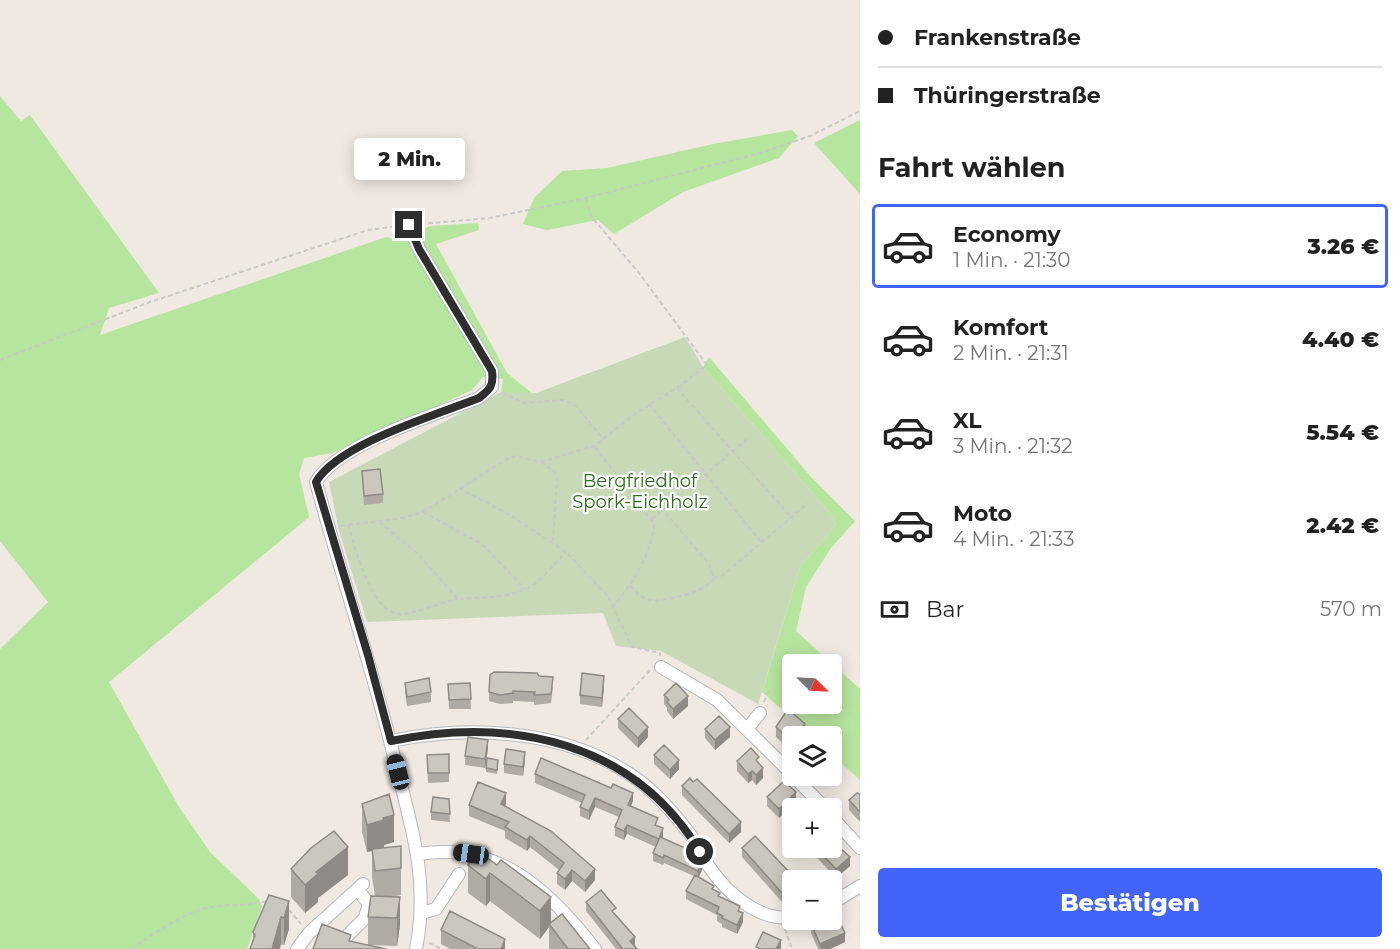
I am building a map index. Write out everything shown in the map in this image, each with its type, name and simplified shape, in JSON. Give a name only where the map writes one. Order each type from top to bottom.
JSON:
[{"type":"street","points":[[409,225],[419,249],[492,371],[492,387],[479,398],[362,446],[324,469],[316,482],[368,655],[419,855],[421,913],[416,945]]},
{"type":"street","points":[[662,667],[717,700],[782,764]]},
{"type":"street","points":[[747,729],[760,713]]},
{"type":"street","points":[[391,741],[429,732],[481,730],[546,741],[607,760],[651,790],[690,835],[711,869],[743,902],[770,916],[782,917]]},
{"type":"street","points":[[804,786],[815,798]]},
{"type":"street","points":[[842,828],[860,848]]},
{"type":"street","points":[[419,855],[451,851],[471,854],[510,869],[540,888],[558,904],[595,949]]},
{"type":"street","points":[[421,913],[436,909],[459,874]]},
{"type":"street","points":[[842,897],[860,886]]},
{"type":"street","points":[[297,949],[327,941],[368,912],[369,904],[360,887],[327,941]]},
{"type":"path","points":[[0,360],[150,302],[368,230],[490,218],[586,198],[764,152],[810,135],[860,111]]},
{"type":"path","points":[[541,462],[594,446],[649,404],[677,388],[707,364],[639,273],[591,216],[586,198]]},
{"type":"path","points":[[492,387],[524,403],[569,402],[576,406],[604,440]]},
{"type":"path","points":[[677,388],[790,517]]},
{"type":"path","points":[[649,404],[761,542]]},
{"type":"path","points":[[652,519],[750,438]]},
{"type":"path","points":[[594,446],[652,519],[653,535],[630,586],[613,607]]},
{"type":"path","points":[[329,529],[423,512],[459,488],[516,456],[541,462],[554,471],[557,478],[553,542]]},
{"type":"path","points":[[459,488],[553,542],[566,552],[608,596],[632,647],[660,653],[662,667],[650,669],[590,734]]},
{"type":"path","points":[[630,586],[642,597],[656,600],[703,590],[714,578],[722,576],[808,503]]},
{"type":"path","points":[[663,510],[709,564],[714,578]]},
{"type":"path","points":[[423,512],[482,544],[526,589]]},
{"type":"path","points":[[378,521],[417,553],[458,599]]},
{"type":"path","points":[[348,525],[371,590],[388,610],[403,614],[458,599],[502,596],[526,589],[566,552]]},
{"type":"path","points":[[131,949],[187,916],[214,906],[247,906],[268,901]]},
{"type":"path","points":[[286,907],[327,941]]},
{"type":"path","points":[[785,930],[792,949]]},
{"type":"path","points":[[416,945],[442,949]]},
{"type":"green space","points":[[0,96],[21,121],[30,115],[159,293],[109,308],[100,335],[386,237],[405,240],[430,226],[478,223],[479,230],[436,244],[507,373],[533,394],[511,398],[501,392],[503,379],[483,377],[472,390],[333,453],[304,458],[299,474],[309,517],[109,682],[179,807],[210,852],[259,899],[262,906],[247,949],[0,949],[0,649],[48,602],[0,541]]},
{"type":"green space","points":[[860,120],[860,194],[814,143]]},
{"type":"green space","points":[[792,130],[798,136],[779,158],[683,192],[614,234],[598,220],[547,230],[523,224],[534,198],[562,171],[607,168],[713,144]]},
{"type":"green space","name":"Bergfriedhof Spork-Eichholz","points":[[685,337],[703,367],[829,512],[836,525],[800,567],[758,704],[661,651],[616,646],[603,613],[367,622],[338,527],[329,482],[501,392],[536,393]]},
{"type":"green space","points":[[709,357],[811,477],[855,521],[831,548],[806,587],[796,631],[821,654],[782,654],[782,710],[762,692],[800,567],[836,525],[829,512],[703,367]]},
{"type":"green space","points":[[842,673],[860,689],[860,780],[842,764],[842,726],[801,726],[787,714],[842,714]]},
{"type":"building","points":[[380,469],[383,494],[364,496],[362,471]]},
{"type":"building","points":[[494,672],[537,673],[539,676],[553,677],[551,694],[534,695],[535,692],[513,691],[513,693],[500,695],[489,692],[490,675]]},
{"type":"building","points":[[582,673],[604,676],[602,698],[580,695]]},
{"type":"building","points":[[429,678],[431,692],[407,697],[405,683]]},
{"type":"building","points":[[470,683],[471,699],[449,700],[448,684]]},
{"type":"building","points":[[676,683],[688,696],[673,709],[664,695]]},
{"type":"building","points":[[629,708],[648,727],[638,738],[618,719]]},
{"type":"building","points":[[785,714],[794,714],[805,724],[803,726],[782,726],[782,733],[776,727]]},
{"type":"building","points":[[719,716],[730,727],[715,740],[705,729]]},
{"type":"building","points":[[468,737],[488,740],[485,759],[465,756]]},
{"type":"building","points":[[664,745],[679,760],[670,770],[654,755]]},
{"type":"building","points":[[751,748],[759,757],[756,760],[763,768],[756,775],[752,771],[748,774],[737,761]]},
{"type":"building","points":[[506,749],[525,752],[523,767],[504,764]]},
{"type":"building","points":[[449,754],[449,773],[428,773],[427,755]]},
{"type":"building","points":[[487,758],[498,760],[497,770],[486,768]]},
{"type":"building","points":[[541,758],[611,788],[613,784],[633,793],[628,805],[658,818],[655,825],[663,828],[659,839],[627,825],[624,831],[615,827],[622,810],[595,798],[589,811],[580,807],[585,795],[535,774]]},
{"type":"building","points":[[690,778],[693,782],[697,779],[741,822],[729,834],[682,786]]},
{"type":"building","points":[[478,782],[506,793],[501,804],[551,831],[595,869],[585,881],[572,870],[565,879],[557,873],[564,863],[530,836],[527,840],[505,827],[509,822],[469,805]]},
{"type":"building","points":[[782,783],[782,786],[789,786],[796,792],[790,798],[782,798],[782,806],[779,809],[767,797]]},
{"type":"building","points":[[857,793],[860,794],[860,812],[849,800]]},
{"type":"building","points":[[389,794],[394,815],[367,825],[362,804]]},
{"type":"building","points":[[433,797],[449,799],[450,814],[431,812]]},
{"type":"building","points":[[334,831],[348,847],[316,872],[318,874],[305,885],[291,869],[311,848]]},
{"type":"building","points":[[755,836],[787,870],[782,870],[782,893],[742,848]]},
{"type":"building","points":[[660,837],[690,850],[687,855],[702,863],[698,871],[664,855],[663,858],[653,853]]},
{"type":"building","points":[[401,846],[401,868],[375,871],[372,849]]},
{"type":"building","points":[[842,850],[850,857],[836,869],[826,858],[842,858]]},
{"type":"building","points":[[478,851],[497,865],[501,860],[551,897],[540,911],[490,873],[486,879],[468,865]]},
{"type":"building","points":[[695,875],[714,886],[712,889],[720,893],[718,896],[740,906],[738,911],[743,913],[737,925],[717,913],[719,907],[686,891]]},
{"type":"building","points":[[601,890],[616,908],[612,911],[635,937],[630,941],[637,949],[620,949],[622,948],[586,902]]},
{"type":"building","points":[[269,895],[289,901],[284,918],[281,917],[272,949],[250,949],[255,935],[253,932]]},
{"type":"building","points":[[371,896],[400,897],[397,918],[368,917]]},
{"type":"building","points":[[450,911],[505,939],[501,949],[478,949],[441,930]]},
{"type":"building","points":[[562,914],[590,949],[568,949],[549,924]]},
{"type":"building","points":[[322,924],[351,935],[349,941],[386,949],[313,949]]},
{"type":"building","points":[[842,926],[845,933],[820,944],[814,930],[842,930]]},
{"type":"building","points":[[763,932],[781,940],[776,949],[756,947]]},
{"type":"route","points":[[409,225],[419,249],[492,371],[494,381],[492,387],[479,398],[401,428],[362,446],[324,469],[316,482],[368,655],[391,741],[429,732],[481,730],[546,741],[582,751],[607,760],[651,790],[690,835],[700,852]]}]
